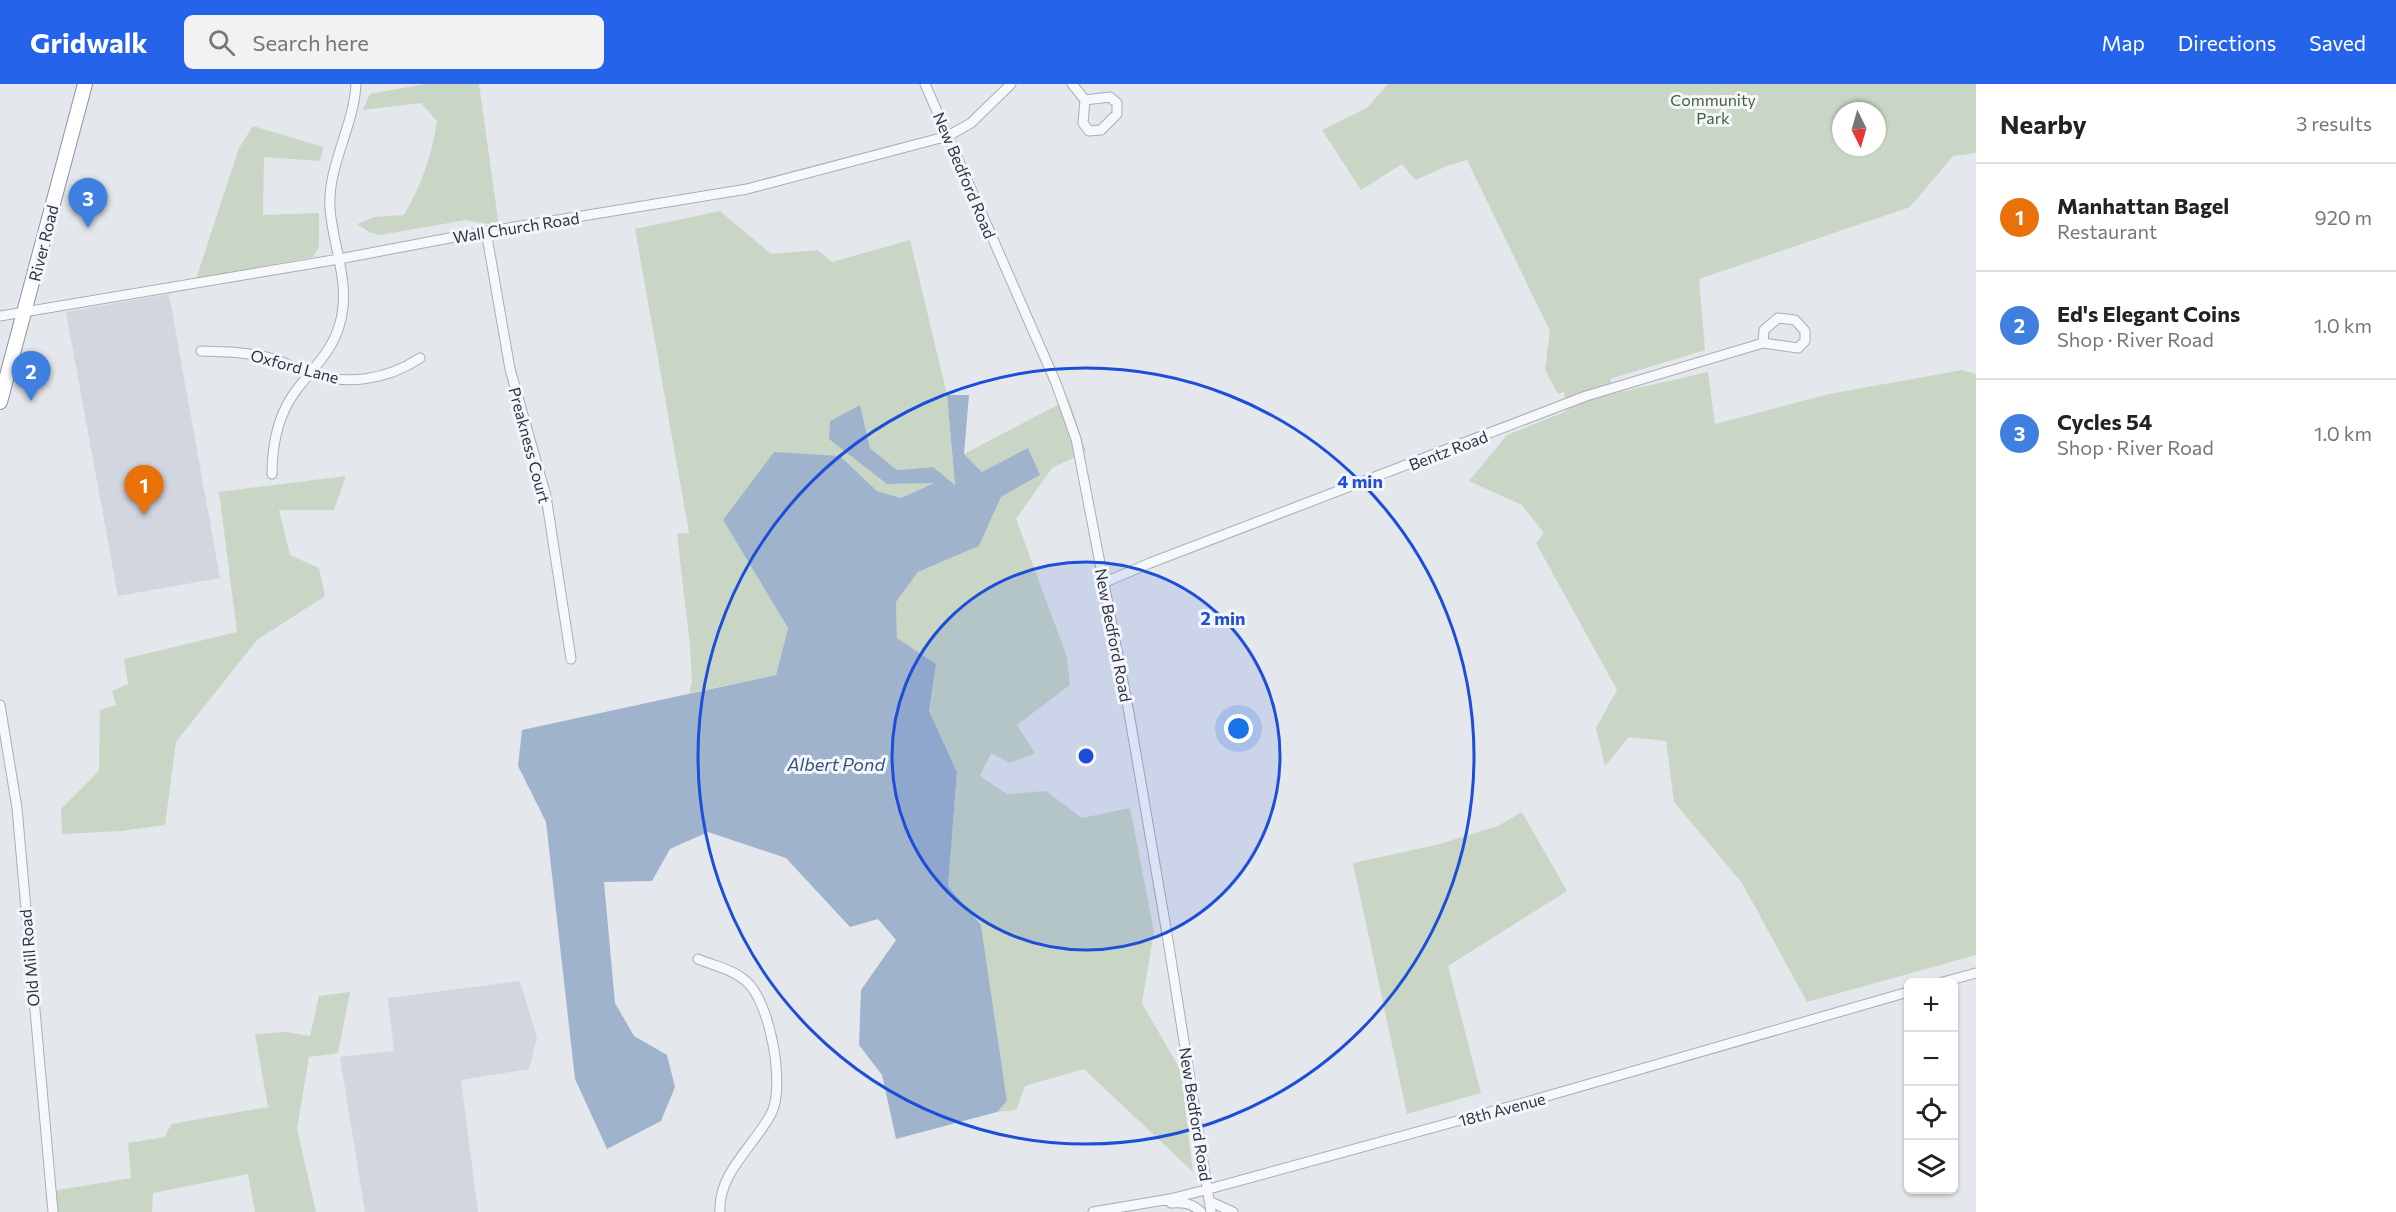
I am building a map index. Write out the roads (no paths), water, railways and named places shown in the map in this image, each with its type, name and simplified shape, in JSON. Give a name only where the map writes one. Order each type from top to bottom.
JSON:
[{"type":"highway","name":"River Road","points":[[0,402],[85,84]]},
{"type":"street","points":[[272,474],[273,442],[280,419],[296,390],[331,347],[341,319],[343,292],[330,209],[333,179],[355,101],[356,84]]},
{"type":"street","name":"New Bedford Road","points":[[925,84],[1068,411],[1082,463],[1129,713],[1211,1212]]},
{"type":"street","name":"Wall Church Road","points":[[0,316],[486,231],[747,189],[948,136],[971,123],[1011,84]]},
{"type":"street","points":[[1072,84],[1086,100],[1083,123],[1089,131],[1101,130],[1117,114],[1117,103],[1110,97],[1086,100]]},
{"type":"street","name":"Preakness Court","points":[[486,231],[510,369],[546,496],[571,658]]},
{"type":"street","name":"Bentz Road","points":[[1103,584],[1150,563],[1586,396],[1763,343],[1798,348],[1805,341],[1804,331],[1795,320],[1778,318],[1764,330],[1763,343]]},
{"type":"street","name":"Oxford Lane","points":[[201,351],[261,356],[310,374],[358,380],[398,370],[420,357]]},
{"type":"street","name":"Old Mill Road","points":[[0,705],[17,808],[53,1212]]},
{"type":"street","points":[[698,959],[736,973],[757,993],[765,1009],[777,1079],[774,1107],[724,1184],[720,1198],[720,1212]]},
{"type":"street","points":[[1958,978],[1976,973]]},
{"type":"street","name":"18th Avenue","points":[[1093,1212],[1209,1189],[1530,1101],[1904,993]]},
{"type":"street","points":[[1135,1205],[1183,1202],[1201,1212]]},
{"type":"street","points":[[1209,1202],[1233,1212]]},
{"type":"water","name":"Albert Pond","points":[[947,395],[969,395],[964,454],[982,472],[1028,448],[1040,475],[1001,497],[979,546],[918,572],[896,602],[897,638],[936,664],[929,711],[957,772],[948,886],[981,925],[1007,1101],[997,1112],[896,1139],[882,1075],[859,1045],[861,990],[896,940],[878,919],[850,927],[786,858],[708,832],[670,849],[652,881],[604,882],[615,1003],[634,1036],[667,1055],[675,1087],[661,1121],[607,1149],[575,1079],[546,822],[518,766],[522,730],[776,675],[788,628],[723,520],[774,452],[840,456],[877,491],[901,498],[934,483],[887,484],[829,439],[830,421],[860,405],[870,448],[897,470],[933,467],[955,485]]},
{"type":"place","name":"Cycles 54","points":[[88,228]]},
{"type":"place","name":"Ed's Elegant Coins","points":[[31,401]]},
{"type":"place","name":"Manhattan Bagel","points":[[144,515]]},
{"type":"park label","name":"Community Park","points":[[1713,108]]}]
